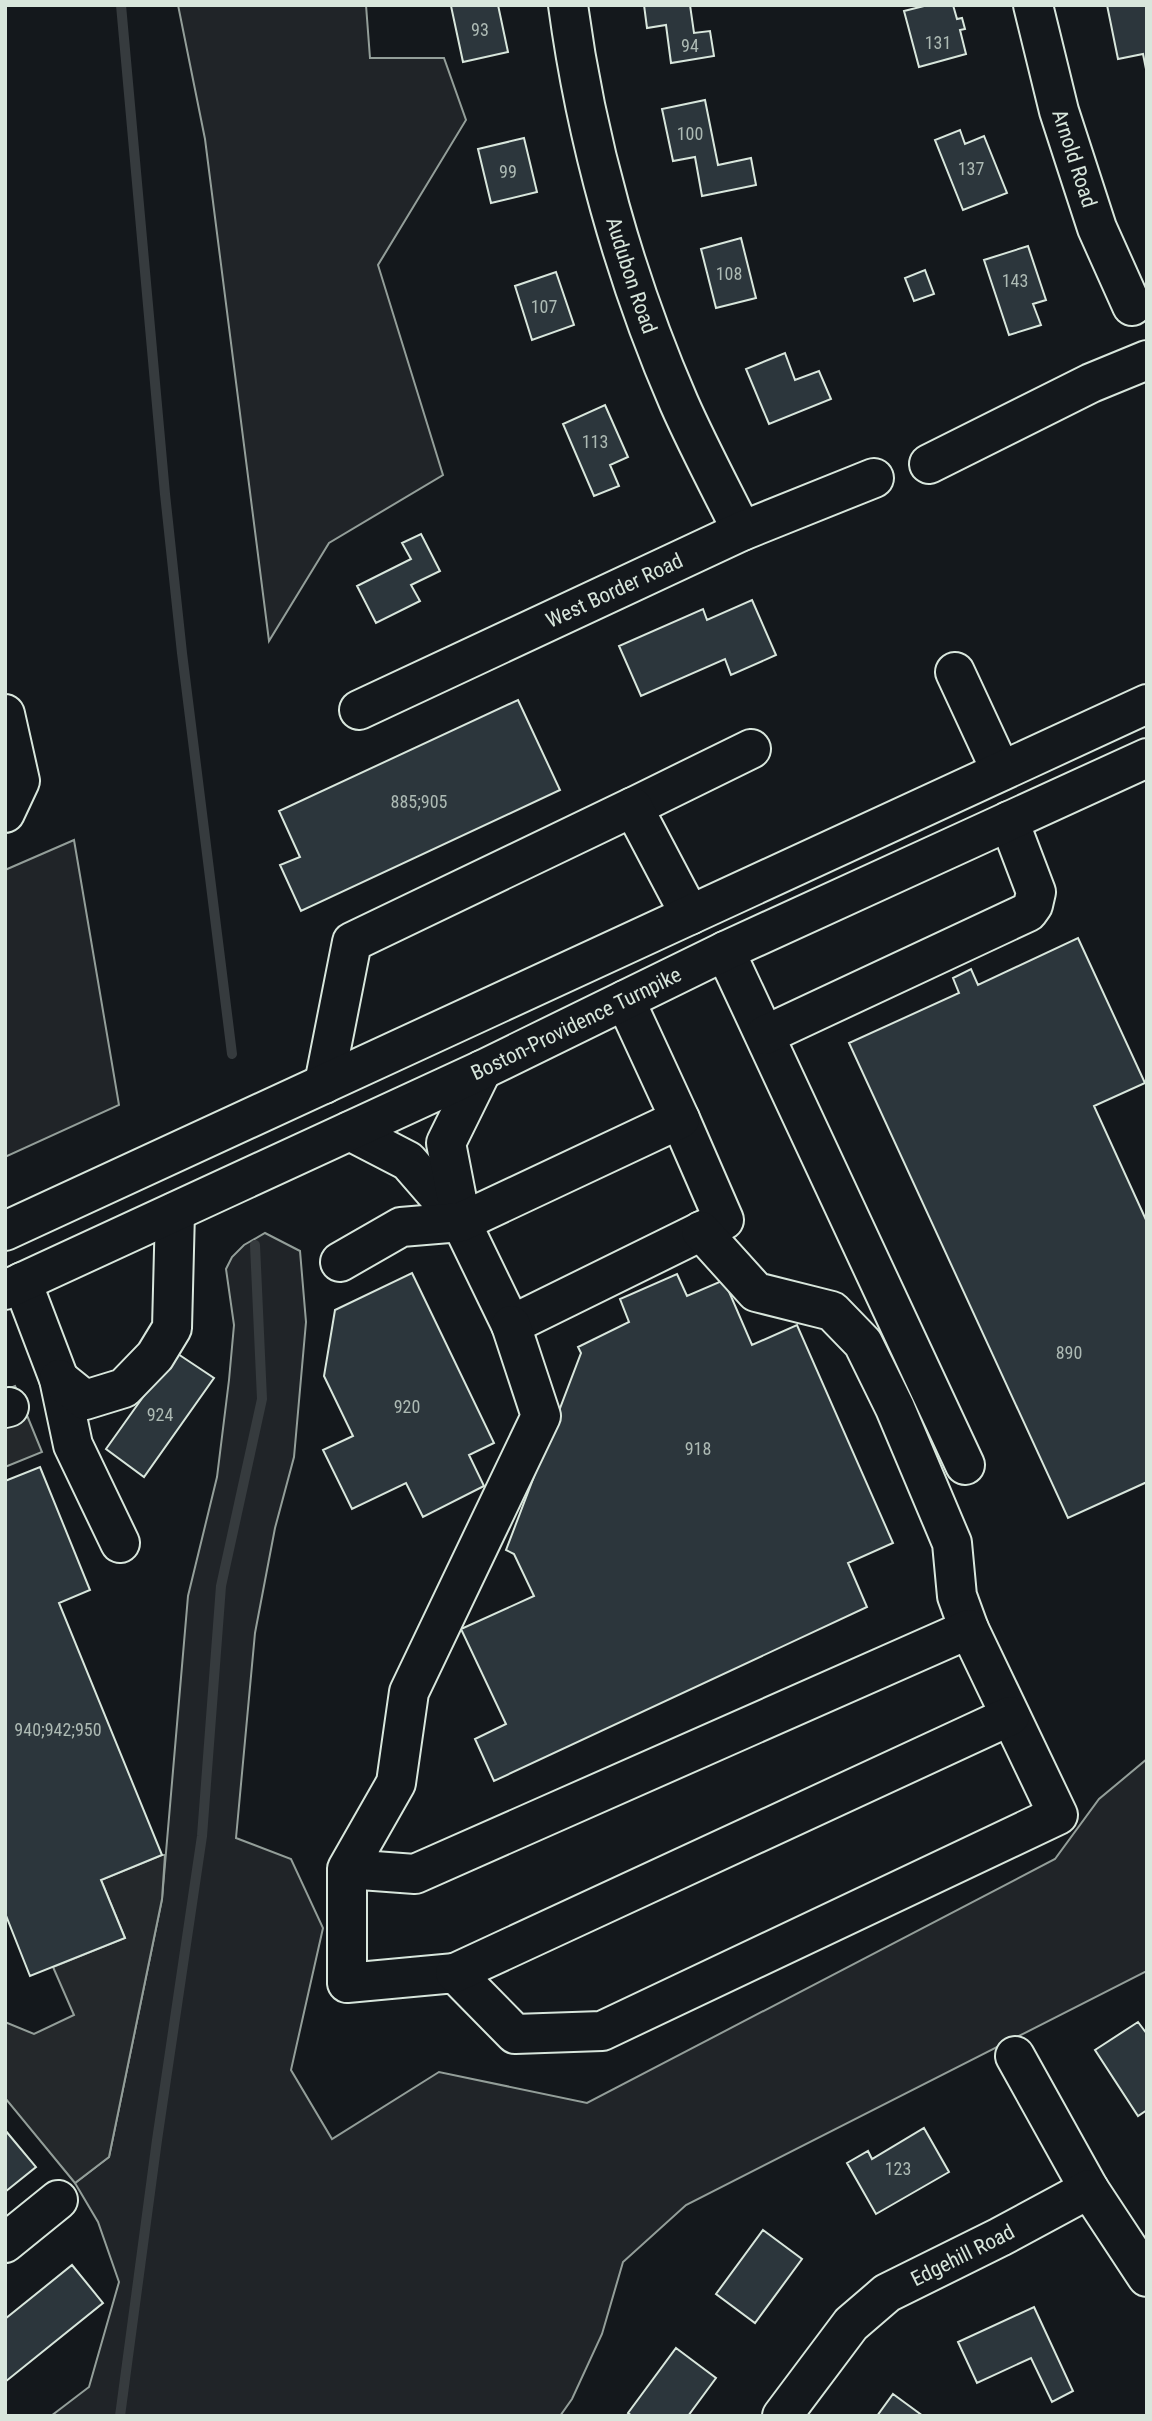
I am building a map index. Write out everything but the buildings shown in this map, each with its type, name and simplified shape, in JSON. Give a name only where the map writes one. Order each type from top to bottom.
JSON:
[{"type":"main road","name":"Audubon Road","points":[[568,5],[575,58],[620,247],[679,402],[742,531]]},
{"type":"main road","name":"Arnold Road","points":[[1033,5],[1059,111],[1097,228],[1132,306]]},
{"type":"main road","points":[[929,464],[1091,383],[1147,360]]},
{"type":"main road","name":"West Border Road","points":[[359,710],[742,531],[874,478]]},
{"type":"main road","points":[[955,673],[1001,771]]},
{"type":"main road","points":[[11,1225],[324,1084],[1147,704]]},
{"type":"main road","points":[[5,714],[20,781],[5,813]]},
{"type":"main road","points":[[324,1084],[352,942],[751,749]]},
{"type":"main road","name":"Boston-Providence Turnpike","points":[[14,1286],[482,1070],[725,951],[1147,758]]},
{"type":"main road","points":[[633,807],[690,915]]},
{"type":"main road","points":[[765,1035],[1028,912],[1036,892],[1009,821]]},
{"type":"main road","points":[[725,951],[965,1465]]},
{"type":"main road","points":[[511,1325],[724,1220],[625,1000]]},
{"type":"main road","points":[[461,1222],[446,1143],[482,1070]]},
{"type":"main road","points":[[340,1262],[401,1227],[461,1222],[680,1119]]},
{"type":"main road","points":[[350,1131],[408,1161],[461,1222],[511,1325],[541,1416],[409,1692],[396,1783],[347,1869],[347,1983],[455,1973],[1010,1716]]},
{"type":"main road","points":[[59,1379],[85,1400],[124,1388],[155,1356],[172,1328],[175,1212]]},
{"type":"main road","points":[[455,1973],[515,2034],[601,2031],[1058,1815],[969,1629],[957,1596],[952,1543],[895,1408],[863,1343],[832,1311],[756,1292],[701,1231]]},
{"type":"main road","points":[[14,1286],[59,1379],[73,1445],[120,1543]]},
{"type":"main road","points":[[347,1869],[415,1874],[969,1629]]},
{"type":"main road","points":[[1014,2056],[1088,2189],[1147,2277]]},
{"type":"main road","name":"Edgehill Road","points":[[782,2416],[851,2324],[887,2293],[1000,2237],[1088,2189]]},
{"type":"main road","points":[[5,2243],[58,2200]]},
{"type":"shaded area","points":[[178,5],[366,5],[370,58],[444,58],[466,120],[378,265],[443,475],[329,543],[269,641],[205,139]]},
{"type":"shaded area","points":[[74,840],[119,1105],[5,1157],[5,870]]},
{"type":"shaded area","points":[[265,1233],[300,1251],[306,1322],[294,1457],[275,1528],[255,1633],[236,1838],[291,1859],[323,1928],[291,2070],[332,2139],[439,2072],[587,2103],[1055,1859],[1099,1799],[1147,1759],[1147,1971],[686,2205],[623,2262],[602,2334],[572,2399],[560,2416],[51,2416],[89,2387],[119,2282],[98,2222],[75,2183],[109,2157],[162,1899],[188,1596],[217,1477],[229,1380],[234,1325],[226,1269],[232,1257],[244,1245]]},
{"type":"shaded area","points":[[15,1386],[42,1452],[5,1467],[5,1390]]},
{"type":"shaded area","points":[[165,1855],[162,1899],[109,2157],[75,2183],[5,2098],[5,2022],[34,2034],[74,2015],[53,1967],[125,1938],[101,1880]]},
{"type":"waterway","points":[[121,5],[165,494],[232,1054]]},
{"type":"waterway","points":[[120,2416],[202,1836],[221,1586],[262,1399],[255,1245]]}]
